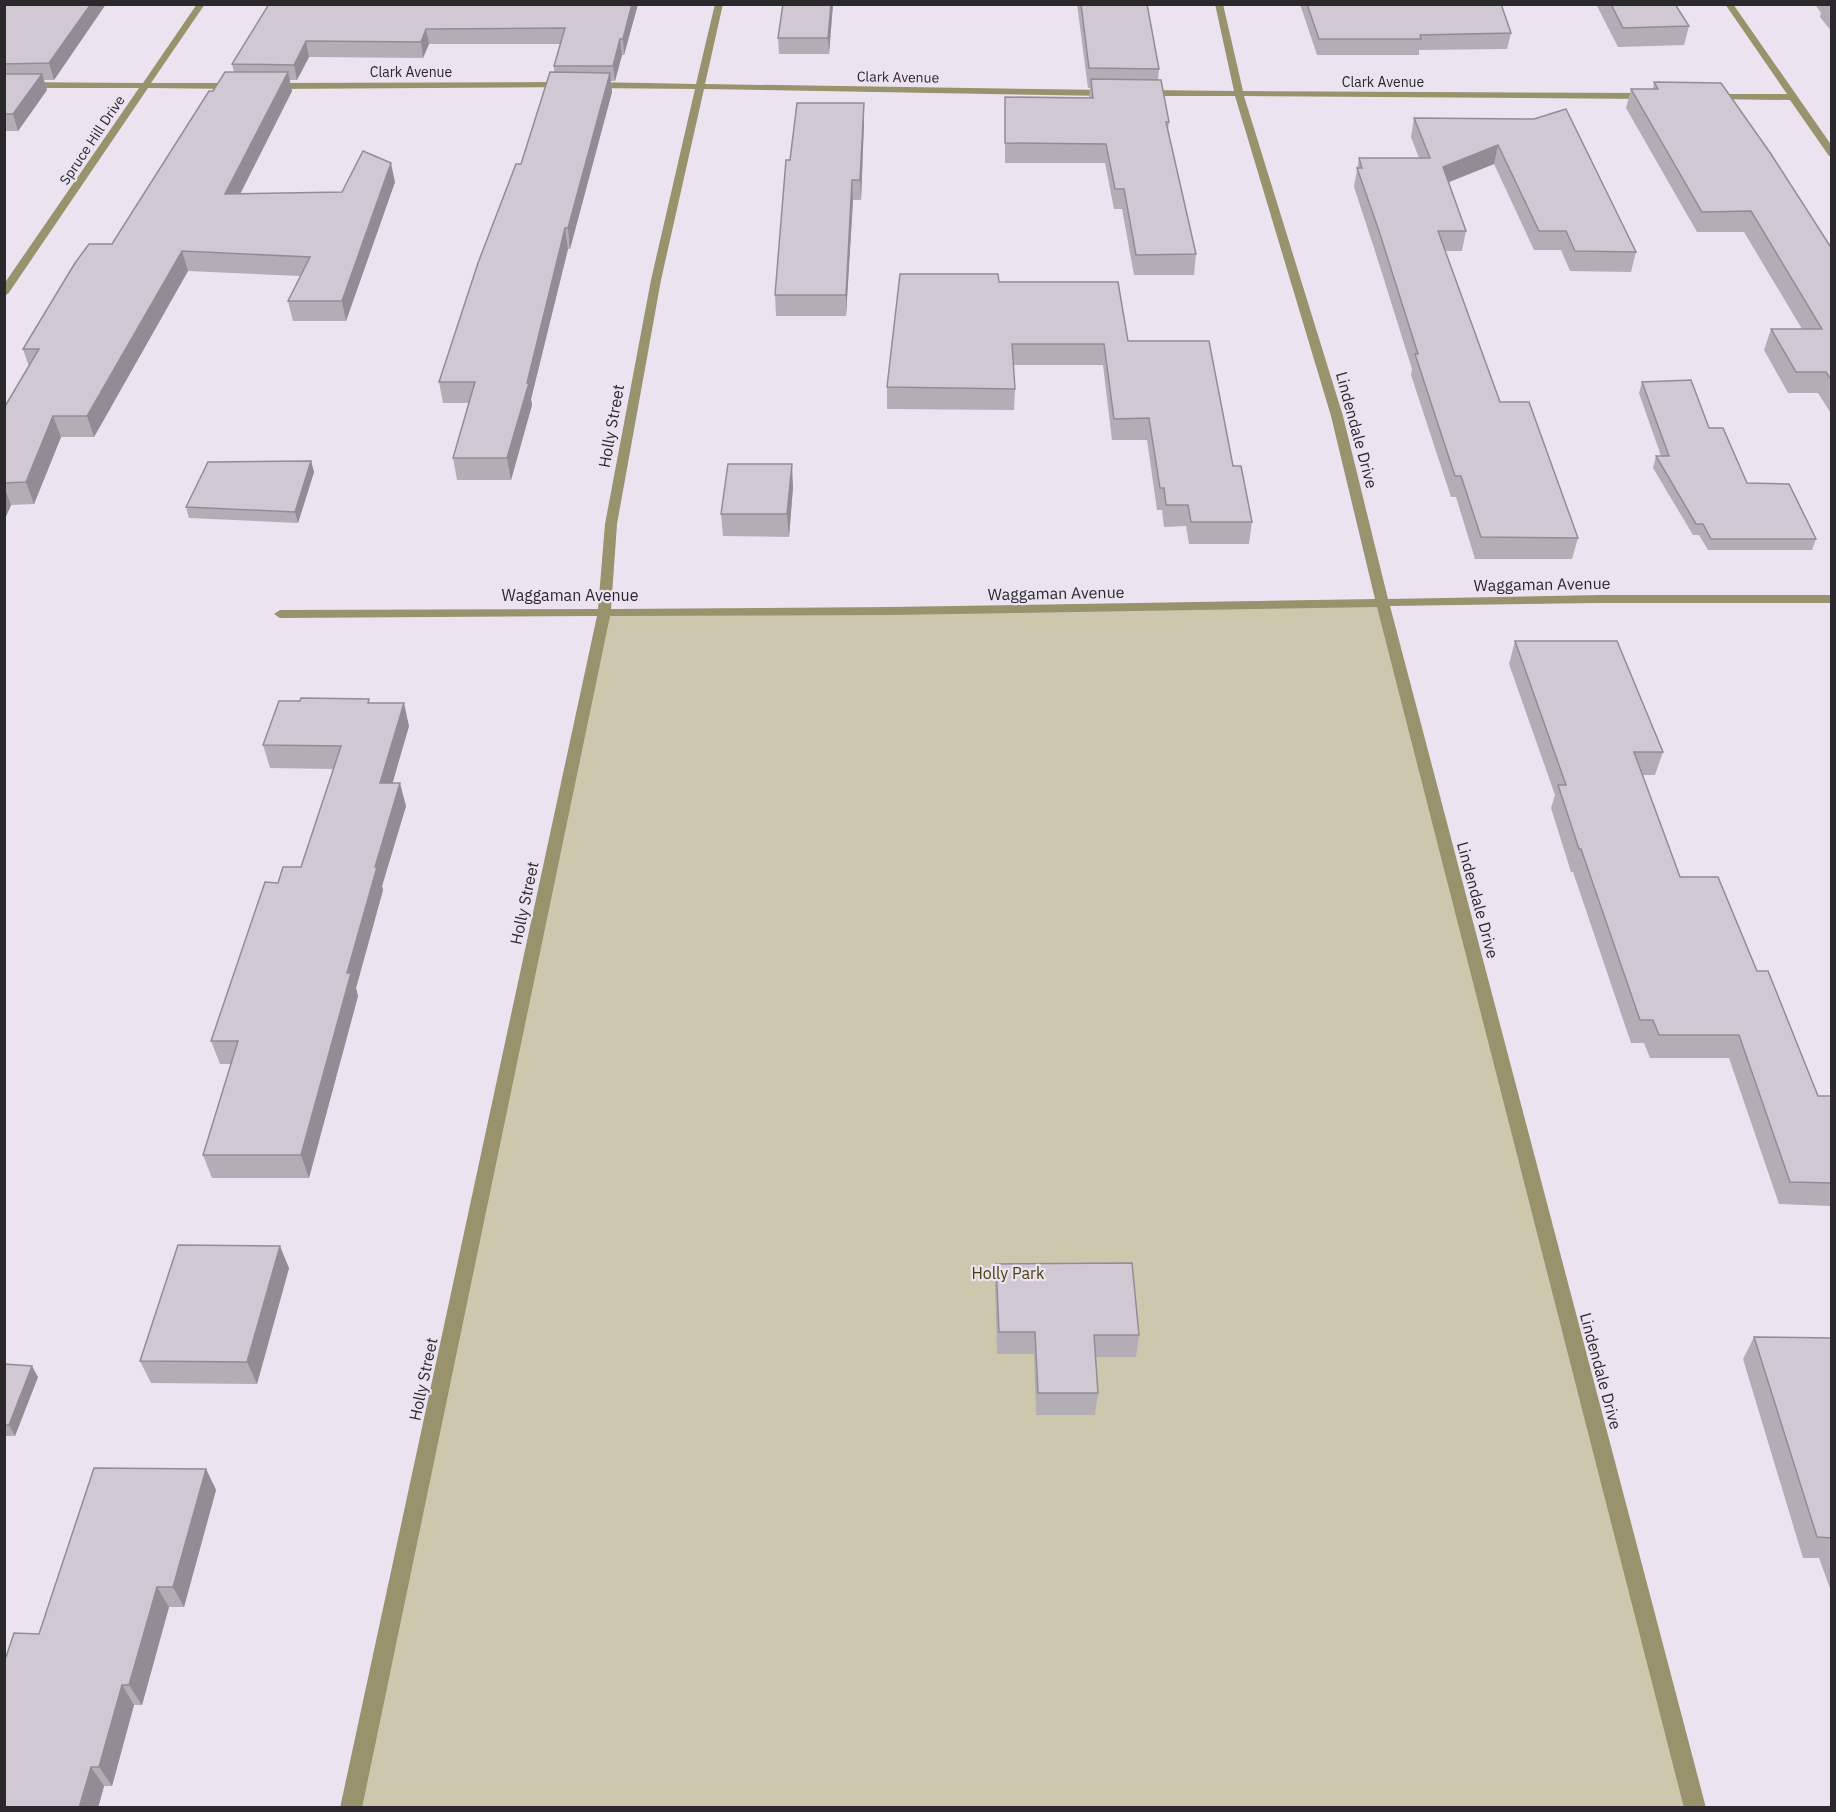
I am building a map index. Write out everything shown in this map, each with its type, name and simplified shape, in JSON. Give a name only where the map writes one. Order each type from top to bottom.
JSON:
[{"type":"street","name":"Spruce Hill Drive","points":[[4,292],[201,4]]},
{"type":"street","name":"Holly Street","points":[[351,1808],[604,612],[611,524],[652,303],[718,4]]},
{"type":"street","name":"Lindendale Drive","points":[[1219,4],[1239,95],[1337,416],[1382,602],[1695,1808]]},
{"type":"street","points":[[1729,4],[1790,97],[1832,154]]},
{"type":"street","points":[[4,85],[250,86]]},
{"type":"street","name":"Clark Avenue","points":[[262,86],[701,87],[1124,93]]},
{"type":"street","name":"Clark Avenue","points":[[1136,93],[1658,96]]},
{"type":"street","points":[[1706,97],[1790,97]]},
{"type":"street","name":"Waggaman Avenue","points":[[280,614],[1044,609],[1382,602],[1832,600]]},
{"type":"green space","name":"Holly Park","points":[[1382,602],[1695,1807],[351,1808],[604,612]]},
{"type":"building","points":[[4,4],[91,4],[49,63],[4,64]]},
{"type":"building","points":[[269,4],[632,4],[613,66],[554,66],[565,28],[426,29],[421,42],[306,41],[294,65],[232,64]]},
{"type":"building","points":[[783,4],[831,4],[828,38],[778,38]]},
{"type":"building","points":[[1081,4],[1147,4],[1159,69],[1089,68]]},
{"type":"building","points":[[1307,4],[1501,4],[1511,33],[1420,35],[1421,39],[1319,39]]},
{"type":"building","points":[[1611,4],[1675,4],[1689,26],[1623,28]]},
{"type":"building","points":[[225,72],[288,72],[225,194],[342,192],[363,151],[391,163],[342,301],[288,301],[310,257],[182,251],[87,416],[53,416],[26,482],[4,483],[4,408],[39,349],[23,349],[89,244],[112,244],[209,91],[213,91]]},
{"type":"building","points":[[550,72],[610,73],[568,228],[565,228],[527,383],[529,383],[507,458],[453,458],[475,382],[439,382],[478,263],[516,164],[521,164]]},
{"type":"building","points":[[4,74],[42,74],[13,114],[4,114]]},
{"type":"building","points":[[1091,79],[1161,80],[1169,122],[1166,122],[1196,254],[1136,255],[1124,189],[1115,189],[1106,144],[1005,143],[1005,97],[1093,98]]},
{"type":"building","points":[[1654,82],[1721,83],[1771,154],[1832,249],[1832,381],[1826,372],[1796,372],[1771,329],[1822,329],[1751,211],[1702,212],[1631,89],[1658,89]]},
{"type":"building","points":[[797,103],[864,103],[860,180],[852,180],[846,295],[775,295],[786,160],[790,160]]},
{"type":"building","points":[[1566,109],[1636,252],[1575,251],[1566,231],[1539,231],[1498,145],[1443,167],[1466,231],[1438,231],[1500,402],[1529,402],[1578,538],[1481,537],[1461,476],[1455,476],[1415,354],[1418,354],[1379,231],[1357,168],[1362,168],[1359,158],[1430,158],[1414,118],[1534,119]]},
{"type":"building","points":[[900,274],[998,274],[999,282],[1118,282],[1128,341],[1209,341],[1233,466],[1241,466],[1252,522],[1191,522],[1188,505],[1166,505],[1164,488],[1160,488],[1149,418],[1114,419],[1104,344],[1012,344],[1015,389],[887,387]]},
{"type":"building","points":[[1691,380],[1709,428],[1723,428],[1747,483],[1789,484],[1816,539],[1711,539],[1703,524],[1696,524],[1656,456],[1669,456],[1642,382]]},
{"type":"building","points":[[311,461],[295,512],[186,507],[208,462]]},
{"type":"building","points":[[728,464],[792,464],[787,514],[721,514]]},
{"type":"building","points":[[1515,641],[1617,641],[1663,752],[1634,752],[1680,877],[1718,877],[1757,971],[1768,971],[1818,1096],[1832,1096],[1832,1183],[1790,1182],[1739,1035],[1659,1035],[1653,1020],[1640,1020],[1581,849],[1579,849],[1558,785],[1566,785]]},
{"type":"building","points":[[301,698],[369,699],[368,703],[404,703],[380,783],[400,783],[375,867],[377,867],[347,973],[351,973],[301,1155],[203,1155],[238,1041],[211,1041],[265,882],[278,883],[283,867],[301,867],[341,746],[263,745],[279,701],[300,701]]},
{"type":"building","points":[[178,1245],[280,1246],[247,1362],[140,1361]]},
{"type":"building","points":[[1132,1263],[1139,1335],[1094,1335],[1098,1393],[1038,1393],[1035,1332],[999,1332],[996,1264]]},
{"type":"building","points":[[1754,1337],[1832,1338],[1832,1538],[1817,1537]]},
{"type":"building","points":[[4,1364],[32,1366],[9,1425],[4,1425]]},
{"type":"building","points":[[94,1468],[206,1469],[173,1587],[157,1587],[129,1685],[122,1685],[99,1767],[91,1767],[79,1808],[4,1808],[4,1657],[6,1657],[14,1633],[39,1634]]}]
